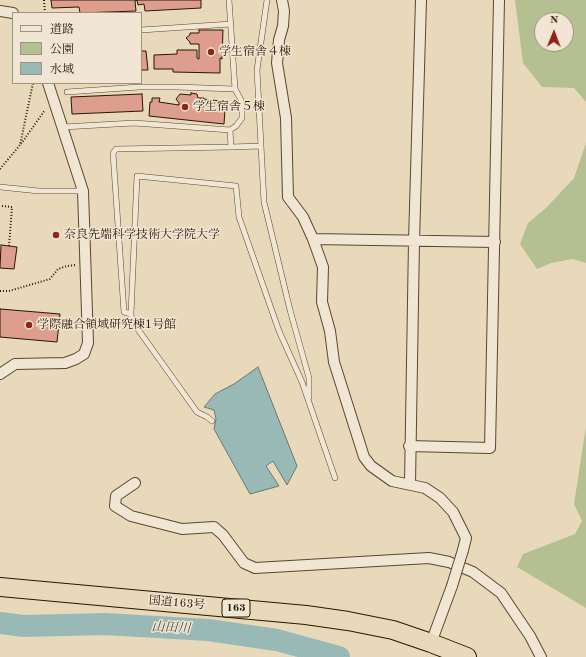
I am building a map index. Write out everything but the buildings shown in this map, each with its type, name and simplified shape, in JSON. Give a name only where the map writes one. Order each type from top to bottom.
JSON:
[{"type":"highway","name":"国道163号","points":[[0,587],[306,615],[348,621],[393,630],[467,657]]},
{"type":"street","points":[[282,0],[284,11],[283,26],[279,40],[277,64],[286,118],[288,197],[303,217],[313,238],[323,267],[322,302],[330,331],[334,362],[364,457],[370,466],[392,481],[425,488],[435,494],[453,512],[466,538],[452,586],[431,643]]},
{"type":"street","points":[[410,484],[409,446],[421,0]]},
{"type":"street","points":[[409,446],[490,448],[499,0]]},
{"type":"street","points":[[0,11],[12,13]]},
{"type":"street","points":[[0,373],[15,364],[65,363],[84,354],[88,343],[83,191],[48,84]]},
{"type":"street","points":[[313,238],[495,242]]},
{"type":"street","points":[[135,483],[116,496],[115,506],[131,516],[182,529],[214,527],[223,535],[244,563],[255,568],[428,558],[448,562],[473,572],[501,593],[530,636],[541,657]]},
{"type":"lane","points":[[63,127],[134,123],[230,130],[236,126],[242,118],[241,100],[235,89],[229,0]]},
{"type":"lane","points":[[267,0],[257,70],[264,202],[309,378],[309,402]]},
{"type":"lane","points":[[142,30],[231,24]]},
{"type":"lane","points":[[67,92],[139,87],[235,89]]},
{"type":"lane","points":[[230,130],[231,147]]},
{"type":"lane","points":[[131,314],[124,312],[112,153],[116,149],[261,146]]},
{"type":"lane","points":[[212,421],[208,417],[197,412],[132,321],[131,314],[137,176],[236,186],[239,217],[279,331],[302,382],[335,478]]},
{"type":"lane","points":[[0,187],[39,192],[83,191]]},
{"type":"path","points":[[44,0],[45,12]]},
{"type":"path","points":[[20,145],[33,84]]},
{"type":"path","points":[[0,169],[20,145],[53,99]]},
{"type":"path","points":[[2,206],[12,207],[9,246]]},
{"type":"path","points":[[0,291],[9,291],[50,279],[58,269],[67,266],[86,264]]},
{"type":"green space","points":[[515,0],[586,0],[586,102],[574,88],[542,87],[523,63]]},
{"type":"green space","points":[[586,143],[586,263],[573,259],[551,263],[537,269],[520,244],[528,223],[546,208],[574,178]]},
{"type":"green space","points":[[586,426],[586,608],[517,567],[523,554],[575,534],[582,521],[574,504]]},
{"type":"water","points":[[258,367],[297,466],[287,485],[273,461],[266,466],[279,486],[250,494],[214,429],[216,419],[214,410],[204,407],[215,394],[234,384]]},
{"type":"waterway","name":"山田川","points":[[0,623],[24,626],[105,624],[208,630],[277,640],[339,657]]},
{"type":"place","name":"学生宿舎４棟","points":[[211,52]]},
{"type":"place","name":"学生宿舎５棟","points":[[185,107]]},
{"type":"place","name":"奈良先端科学技術大学院大学","points":[[56,235]]},
{"type":"place","name":"学際融合領域研究棟1号館","points":[[29,325]]}]
